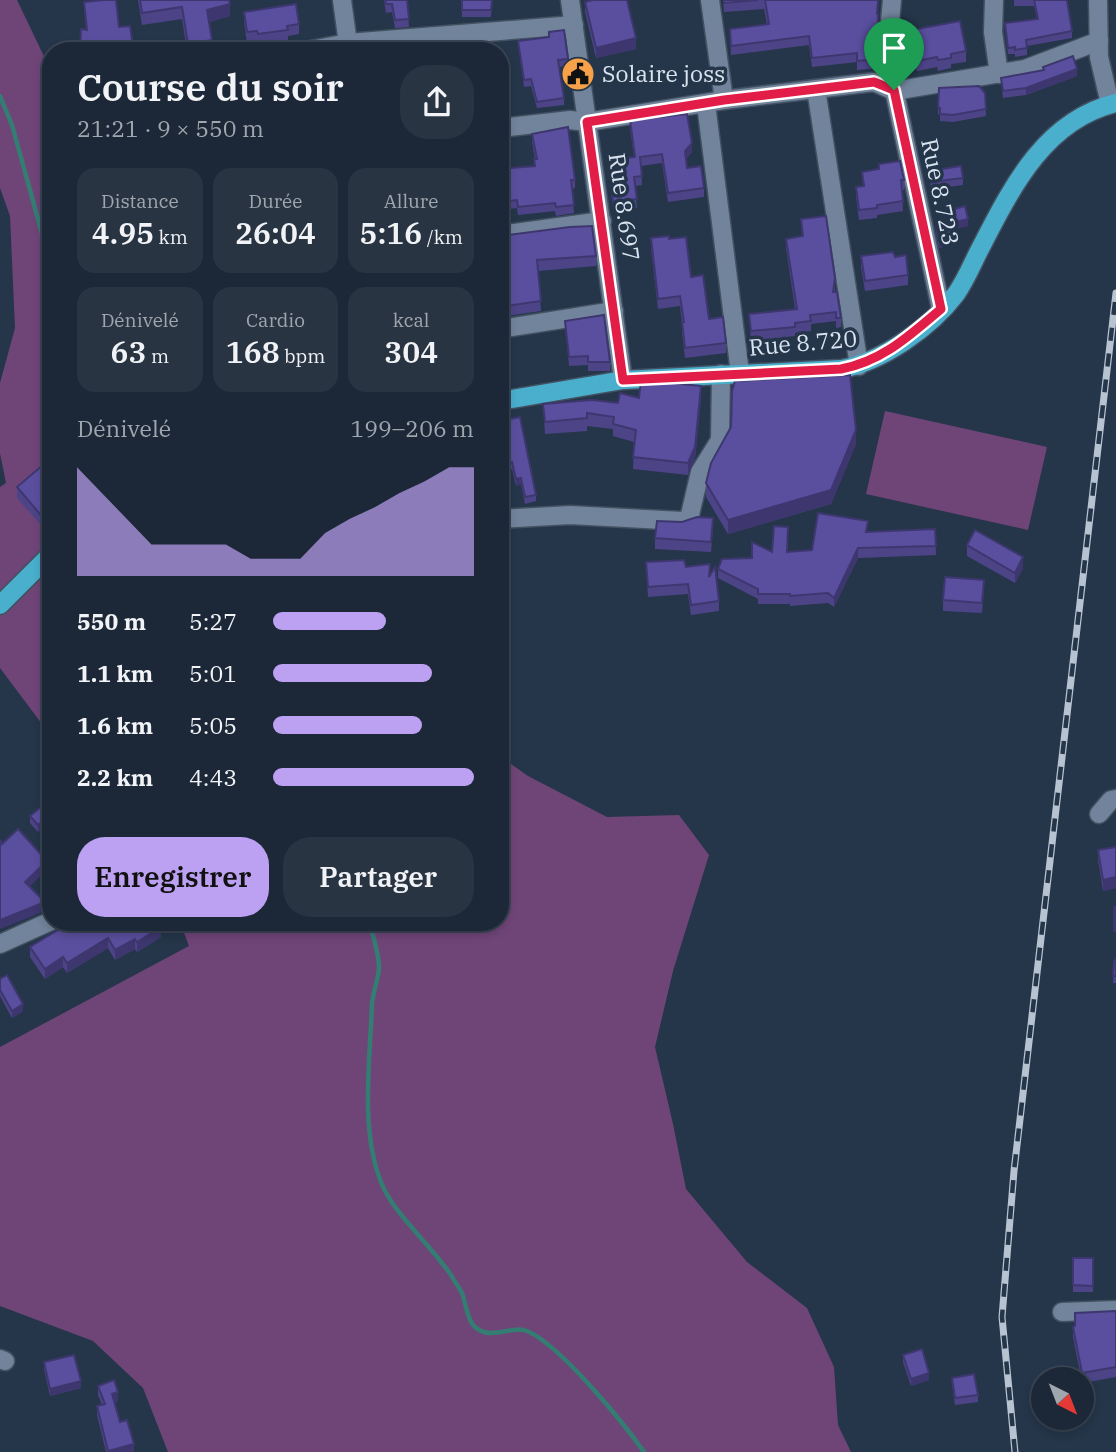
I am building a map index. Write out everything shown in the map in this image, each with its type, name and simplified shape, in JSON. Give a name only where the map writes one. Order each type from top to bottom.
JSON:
[{"type":"main road","name":"Rue 8.720","points":[[509,399],[623,380],[859,366],[898,345],[941,309],[962,283],[1011,191],[1051,137],[1072,123],[1113,103]]},
{"type":"main road","points":[[0,605],[42,563]]},
{"type":"street","points":[[342,0],[348,42]]},
{"type":"street","name":"Rue 8.697","points":[[574,0],[574,25],[623,380]]},
{"type":"street","points":[[710,0],[715,102],[740,373]]},
{"type":"street","name":"Rue 8.723","points":[[892,0],[889,33],[894,90],[941,309]]},
{"type":"street","points":[[994,0],[993,32],[999,74]]},
{"type":"street","points":[[1098,0],[1098,41],[1102,73],[1113,103]]},
{"type":"street","points":[[400,42],[574,25]]},
{"type":"street","points":[[509,127],[570,120],[587,122],[715,102],[874,82],[894,90],[1025,69],[1098,41]]},
{"type":"street","points":[[817,89],[859,366]]},
{"type":"street","points":[[509,234],[601,221]]},
{"type":"street","points":[[509,328],[614,311]]},
{"type":"street","points":[[509,518],[570,515],[682,521],[689,519],[700,472],[720,440],[721,374]]},
{"type":"street","points":[[1099,814],[1111,800],[1116,799]]},
{"type":"street","points":[[0,944],[42,925]]},
{"type":"street","points":[[1062,1312],[1116,1310]]},
{"type":"shaded area","points":[[0,0],[17,0],[42,52],[42,724],[0,668],[0,487],[6,483],[0,453],[0,383],[15,328],[10,216],[0,188]]},
{"type":"shaded area","points":[[885,411],[1047,447],[1028,530],[866,494]]},
{"type":"shaded area","points":[[509,763],[528,776],[607,817],[679,815],[709,855],[673,971],[655,1047],[686,1189],[747,1262],[807,1308],[834,1367],[838,1425],[851,1452],[168,1452],[143,1388],[93,1341],[0,1306],[0,1047],[189,946],[183,931],[509,931]]},
{"type":"building","points":[[116,0],[119,27],[130,26],[132,42],[80,42],[81,29],[87,30],[84,2]]},
{"type":"building","points":[[140,0],[229,0],[230,4],[207,10],[212,40],[200,42],[188,42],[182,7],[142,13]]},
{"type":"building","points":[[385,0],[407,0],[409,19],[395,20],[392,4],[386,4]]},
{"type":"building","points":[[462,0],[492,0],[491,10],[462,10]]},
{"type":"building","points":[[627,0],[636,38],[596,48],[585,2]]},
{"type":"building","points":[[724,0],[758,0],[724,3]]},
{"type":"building","points":[[765,0],[878,0],[880,59],[857,61],[857,53],[812,58],[809,36],[731,46],[730,29],[769,24]]},
{"type":"building","points":[[1034,0],[1067,0],[1072,31],[1026,40],[1027,48],[1008,48],[1005,23],[1038,19]]},
{"type":"building","points":[[296,4],[299,24],[287,26],[288,30],[258,34],[257,31],[247,32],[244,12]]},
{"type":"building","points":[[960,21],[966,51],[951,54],[951,58],[938,60],[937,57],[917,61],[910,39],[914,39],[912,30]]},
{"type":"building","points":[[564,30],[568,59],[558,60],[564,98],[537,102],[531,79],[524,80],[518,41],[549,37],[549,32]]},
{"type":"building","points":[[1073,56],[1077,69],[1026,88],[1003,91],[1001,78],[1044,70],[1043,67]]},
{"type":"building","points":[[979,86],[985,93],[986,109],[953,115],[940,114],[939,88]]},
{"type":"building","points":[[687,114],[692,143],[685,151],[687,168],[701,166],[704,188],[668,193],[662,154],[640,157],[642,176],[634,177],[637,199],[613,202],[612,160],[635,157],[630,120]]},
{"type":"building","points":[[568,127],[575,180],[571,180],[574,205],[556,207],[555,203],[518,207],[517,200],[509,201],[509,168],[535,166],[534,159],[537,159],[532,134]]},
{"type":"building","points":[[900,161],[904,180],[901,180],[903,201],[859,210],[856,187],[864,186],[862,172],[879,169],[879,164]]},
{"type":"building","points":[[961,166],[963,178],[931,182],[929,171]]},
{"type":"building","points":[[965,206],[968,219],[951,223],[955,237],[939,241],[936,224],[951,221],[948,211]]},
{"type":"building","points":[[826,216],[835,278],[833,292],[837,292],[841,318],[836,318],[836,312],[810,315],[811,321],[795,323],[795,327],[751,331],[749,314],[797,309],[786,239],[803,236],[801,219]]},
{"type":"building","points":[[592,226],[596,256],[537,260],[541,301],[509,306],[509,235]]},
{"type":"building","points":[[669,236],[669,239],[686,237],[691,277],[703,275],[709,319],[723,317],[726,343],[685,348],[680,296],[658,299],[651,238]]},
{"type":"building","points":[[893,252],[895,257],[906,255],[908,275],[865,281],[861,256]]},
{"type":"building","points":[[604,315],[610,362],[588,362],[588,356],[569,357],[565,321]]},
{"type":"building","points":[[850,375],[856,430],[831,490],[728,520],[706,483],[711,463],[731,427],[732,391],[735,381]]},
{"type":"building","points":[[641,380],[701,386],[695,447],[688,463],[633,457],[636,430],[613,424],[614,417],[587,413],[587,418],[545,422],[543,404],[592,400],[618,403],[620,393],[639,398]]},
{"type":"building","points":[[520,417],[536,495],[525,497],[521,478],[516,479],[512,462],[509,462],[509,419]]},
{"type":"building","points":[[42,466],[42,512],[40,514],[17,487]]},
{"type":"building","points":[[818,513],[868,521],[866,532],[935,529],[936,546],[858,548],[834,598],[828,593],[790,596],[758,594],[758,589],[718,569],[722,559],[752,558],[752,542],[772,552],[774,526],[788,527],[787,552],[812,550]]},
{"type":"building","points":[[697,517],[713,518],[711,542],[655,538],[657,521],[682,522]]},
{"type":"building","points":[[975,530],[1023,557],[1015,573],[967,545]]},
{"type":"building","points":[[684,560],[686,567],[710,564],[709,577],[715,567],[719,601],[691,605],[688,584],[648,587],[646,562]]},
{"type":"building","points":[[945,577],[984,580],[982,603],[943,600]]},
{"type":"building","points":[[42,806],[42,822],[38,825],[30,816]]},
{"type":"building","points":[[18,829],[42,855],[42,866],[25,882],[42,899],[42,903],[0,920],[0,840],[2,844]]},
{"type":"building","points":[[1116,847],[1116,877],[1103,880],[1098,850]]},
{"type":"building","points":[[1116,907],[1116,931],[1114,931]]},
{"type":"building","points":[[56,931],[155,931],[137,942],[135,939],[115,950],[108,938],[67,963],[63,957],[45,969],[30,947]]},
{"type":"building","points":[[1116,959],[1116,976],[1113,976],[1114,961]]},
{"type":"building","points":[[7,975],[23,1004],[12,1011],[0,990],[0,979]]},
{"type":"building","points":[[1073,1258],[1093,1258],[1093,1286],[1073,1285]]},
{"type":"building","points":[[1116,1311],[1116,1367],[1094,1371],[1094,1367],[1081,1367],[1073,1327],[1075,1313]]},
{"type":"building","points":[[922,1349],[929,1373],[911,1379],[903,1355]]},
{"type":"building","points":[[74,1355],[81,1381],[50,1389],[44,1362]]},
{"type":"building","points":[[974,1374],[978,1395],[955,1398],[952,1378]]},
{"type":"building","points":[[114,1380],[118,1392],[112,1394],[120,1422],[127,1420],[134,1444],[108,1451],[97,1406],[105,1404],[98,1386]]},
{"type":"waterway","points":[[0,96],[12,125],[42,233]]},
{"type":"waterway","points":[[372,931],[379,968],[372,1004],[368,1118],[375,1162],[386,1193],[451,1275],[462,1293],[472,1324],[487,1333],[521,1330],[540,1339],[590,1385],[644,1452]]},
{"type":"railway","points":[[1015,1452],[1002,1317],[1014,1171],[1116,293]]},
{"type":"place","name":"Solaire joss","points":[[578,74]]},
{"type":"route","points":[[874,82],[894,90],[941,309],[884,355],[859,366],[623,380],[587,122],[724,100],[874,82]]}]
